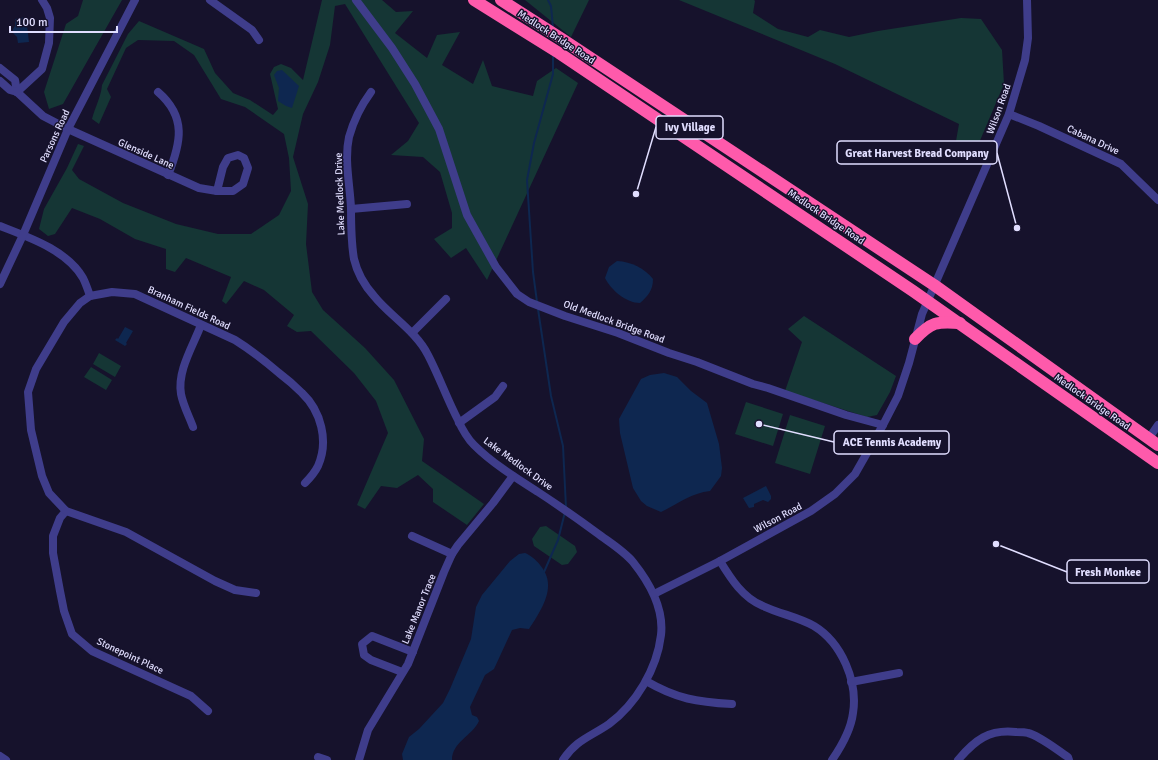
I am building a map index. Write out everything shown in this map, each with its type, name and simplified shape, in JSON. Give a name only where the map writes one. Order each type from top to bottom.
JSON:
[{"type":"highway","name":"Medlock Bridge Road","points":[[474,0],[559,53],[927,300],[1158,463]]},
{"type":"highway","name":"Medlock Bridge Road","points":[[501,0],[569,43],[934,285],[1155,442]]},
{"type":"highway","points":[[915,339],[930,325],[943,322],[960,324]]},
{"type":"highway","points":[[1052,388],[1064,390],[1079,399],[1134,440],[1155,442]]},
{"type":"highway","points":[[1145,454],[1158,455]]},
{"type":"street","points":[[17,92],[42,69],[49,43],[50,18],[47,8],[42,0]]},
{"type":"street","name":"Parsons Road","points":[[0,284],[23,235],[68,129],[135,0]]},
{"type":"street","points":[[210,0],[252,30],[258,40]]},
{"type":"street","name":"Old Medlock Bridge Road","points":[[356,0],[392,48],[415,84],[439,129],[468,215],[496,267],[517,294],[529,302],[565,316],[618,333],[668,353],[698,362],[752,384],[883,425]]},
{"type":"street","name":"Wilson Road","points":[[934,285],[1009,114],[1025,60],[1028,38],[1027,0]]},
{"type":"street","points":[[0,68],[15,80],[17,92]]},
{"type":"street","points":[[0,81],[10,90],[17,92]]},
{"type":"street","name":"Glenside Lane","points":[[17,92],[43,116],[68,129],[198,188],[217,191],[233,191],[243,184],[248,168],[244,158],[238,155],[228,158],[222,167],[217,191]]},
{"type":"street","points":[[158,92],[168,100],[176,113],[178,124],[179,141],[176,155],[168,175]]},
{"type":"street","name":"Lake Medlock Drive","points":[[371,92],[359,108],[349,138],[347,157],[352,237],[355,261],[362,279],[374,296],[412,333],[428,354],[448,402],[464,434],[475,446],[513,476],[565,510],[626,556],[632,561],[654,594],[661,622],[661,635],[646,681],[624,711],[609,724],[584,738],[570,749],[563,760]]},
{"type":"street","name":"Cabana Drive","points":[[1009,114],[1039,126],[1121,164],[1158,200]]},
{"type":"street","points":[[351,209],[408,204]]},
{"type":"street","points":[[0,226],[53,249],[73,266],[83,278],[90,296],[80,303],[64,322],[36,369],[28,392],[31,430],[42,476],[49,493],[66,511],[126,532],[234,590],[256,593]]},
{"type":"street","points":[[883,425],[898,396],[922,314],[934,285]]},
{"type":"street","name":"Branham Fields Road","points":[[90,296],[112,292],[136,294],[235,340],[250,349],[303,393],[314,406],[322,426],[323,448],[318,467],[305,483]]},
{"type":"street","points":[[412,333],[446,299]]},
{"type":"street","points":[[193,426],[181,394],[180,381],[184,365],[201,325]]},
{"type":"street","points":[[459,423],[495,397],[503,386]]},
{"type":"street","name":"Wilson Road","points":[[654,594],[720,561],[811,511],[835,494],[854,474],[883,425]]},
{"type":"street","points":[[1155,442],[1158,425]]},
{"type":"street","name":"Lake Manor Trace","points":[[359,760],[368,730],[413,652],[452,554],[513,476]]},
{"type":"street","name":"Stonepoint Place","points":[[66,511],[60,518],[53,536],[61,598],[72,634],[92,651],[191,696],[208,711]]},
{"type":"street","points":[[412,536],[452,554]]},
{"type":"street","points":[[720,561],[742,592],[762,606],[787,614],[815,626],[832,642],[843,657],[851,682],[853,713],[851,724],[832,760]]},
{"type":"street","points":[[402,672],[364,656],[362,644],[372,636],[413,652]]},
{"type":"street","points":[[851,682],[898,673]]},
{"type":"street","points":[[646,681],[671,694],[689,700],[732,704]]},
{"type":"street","points":[[958,760],[969,747],[987,734],[1004,731],[1028,733],[1050,745],[1068,757],[1069,760]]},
{"type":"street","points":[[0,756],[6,760]]},
{"type":"street","points":[[318,757],[327,760]]},
{"type":"green space","points":[[83,0],[122,0],[63,104],[49,109],[44,92],[66,24],[78,16]]},
{"type":"green space","points":[[322,0],[382,0],[396,12],[413,11],[395,33],[427,58],[437,35],[460,32],[442,65],[473,84],[483,60],[492,86],[533,96],[537,81],[556,68],[578,83],[487,280],[466,248],[451,258],[434,239],[452,228],[452,213],[440,172],[423,157],[391,155],[408,141],[419,123],[345,4],[335,6],[330,45],[318,82],[303,114],[293,157],[308,204],[306,244],[312,292],[323,310],[365,348],[394,380],[424,439],[422,461],[484,504],[467,525],[433,502],[433,489],[418,475],[397,488],[381,486],[365,509],[357,505],[388,433],[376,401],[354,373],[311,331],[297,332],[287,326],[294,315],[264,290],[244,281],[226,304],[222,301],[231,277],[186,258],[175,272],[166,269],[166,249],[135,239],[100,219],[72,208],[55,234],[48,236],[39,229],[44,209],[67,168],[78,144],[84,146],[72,170],[79,179],[123,203],[176,224],[218,234],[251,234],[279,215],[291,191],[289,158],[284,134],[245,107],[221,99],[194,55],[174,41],[138,40],[126,48],[107,89],[111,97],[99,124],[92,119],[102,85],[128,34],[139,21],[204,49],[215,73],[233,93],[250,100],[273,115],[278,109],[270,74],[274,67],[281,64],[291,68],[303,80]]},
{"type":"green space","points":[[525,0],[589,0],[571,37]]},
{"type":"green space","points":[[679,0],[754,0],[753,13],[778,29],[808,37],[820,30],[849,37],[961,18],[981,19],[1002,50],[1004,84],[976,150],[956,141],[959,124],[835,64]]},
{"type":"green space","points":[[804,316],[896,376],[890,392],[877,415],[867,417],[785,391],[802,342],[788,329]]},
{"type":"green space","points":[[99,353],[121,366],[115,377],[93,364]]},
{"type":"green space","points":[[91,367],[112,380],[106,390],[84,377]]},
{"type":"green space","points":[[746,402],[783,414],[773,446],[735,434]]},
{"type":"green space","points":[[790,415],[825,426],[810,474],[775,463]]},
{"type":"green space","points":[[546,526],[575,546],[577,552],[568,564],[562,565],[534,546],[532,539],[540,527]]},
{"type":"water","points":[[26,17],[29,42],[18,43],[17,37],[13,33],[15,19]]},
{"type":"water","points":[[282,70],[299,86],[292,108],[278,101],[279,88],[274,75],[277,71]]},
{"type":"water","points":[[617,261],[637,266],[653,279],[650,292],[640,303],[629,301],[624,298],[611,287],[605,278],[609,267]]},
{"type":"water","points":[[125,327],[133,331],[125,346],[115,340],[117,338],[118,339]]},
{"type":"water","points":[[664,373],[677,377],[691,391],[707,403],[719,444],[722,468],[721,476],[710,491],[691,496],[661,512],[647,506],[641,501],[633,488],[620,433],[619,419],[641,379],[650,375]]},
{"type":"water","points":[[766,486],[771,499],[768,502],[763,500],[754,504],[754,507],[749,508],[743,498]]},
{"type":"water","points":[[525,553],[537,561],[546,574],[548,584],[547,596],[542,608],[529,629],[520,628],[512,630],[494,669],[485,675],[470,707],[472,715],[477,717],[479,721],[472,731],[455,748],[452,760],[403,760],[402,754],[409,737],[419,729],[443,703],[450,689],[471,639],[476,607],[482,595],[510,561],[519,554]]},
{"type":"waterway","points":[[548,0],[551,6],[553,28]]},
{"type":"waterway","points":[[537,302],[533,272],[527,180],[534,143],[553,74],[553,55]]},
{"type":"waterway","points":[[538,309],[551,396],[563,446],[566,508]]},
{"type":"waterway","points":[[544,572],[558,540],[565,512]]},
{"type":"place","name":"Ivy Village","points":[[636,194]]},
{"type":"place","name":"Great Harvest Bread Company","points":[[1017,228]]},
{"type":"place","name":"ACE Tennis Academy","points":[[759,424]]},
{"type":"place","name":"Fresh Monkee","points":[[996,544]]}]
